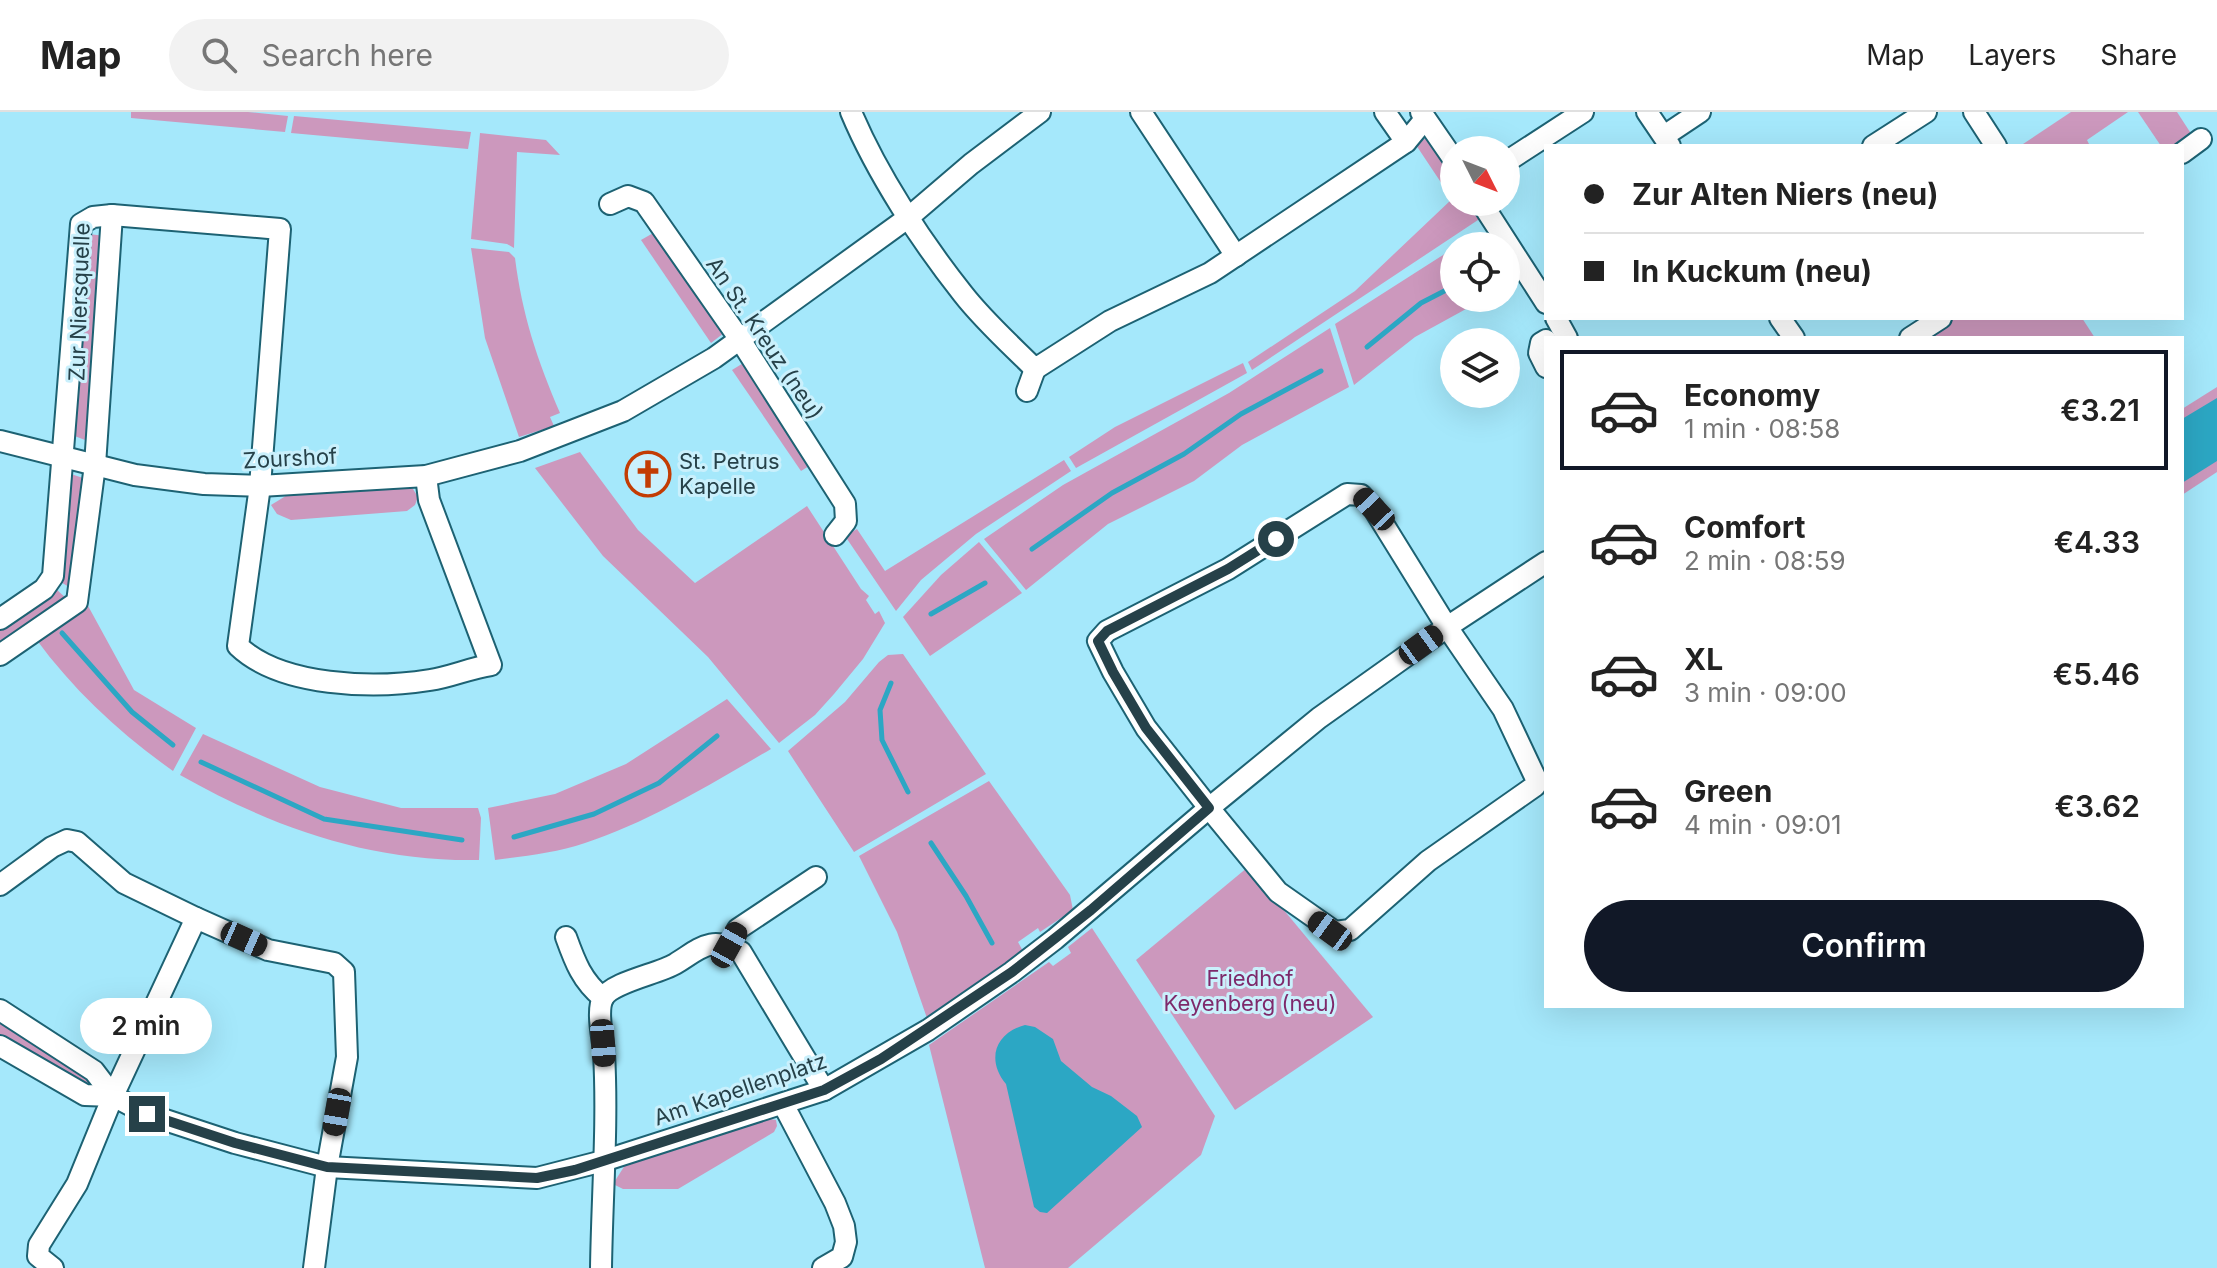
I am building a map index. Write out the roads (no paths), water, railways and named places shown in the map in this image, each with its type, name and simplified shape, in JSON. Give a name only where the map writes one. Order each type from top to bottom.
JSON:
[{"type":"street","points":[[851,112],[862,139],[909,217],[964,296],[1035,369]]},
{"type":"street","name":"Zourshof","points":[[0,441],[135,475],[204,484],[260,486],[426,476],[520,451],[623,411],[741,341],[909,217],[971,164],[1040,112]]},
{"type":"street","points":[[1141,112],[1236,256]]},
{"type":"street","points":[[1385,112],[1406,142]]},
{"type":"street","points":[[1520,153],[1583,112]]},
{"type":"street","points":[[1650,113],[1667,141],[1700,112]]},
{"type":"street","points":[[1876,144],[1926,112]]},
{"type":"street","points":[[1974,112],[1995,144]]},
{"type":"street","points":[[1027,391],[1035,369],[1110,321],[1210,273],[1406,142],[1423,116],[1440,140]]},
{"type":"street","points":[[2184,152],[2201,139]]},
{"type":"street","name":"An St. Kreuz (neu)","points":[[610,204],[628,196],[644,202],[741,341],[845,504],[846,521],[835,535]]},
{"type":"street","points":[[112,215],[280,229],[260,486],[238,646],[250,657],[313,679],[390,685],[434,680],[491,665],[429,500],[426,476]]},
{"type":"street","name":"Zur Niersquelle","points":[[0,619],[44,589],[53,576],[81,224],[93,217],[112,215],[95,465],[77,602],[0,655]]},
{"type":"street","points":[[1490,216],[1544,300]]},
{"type":"street","points":[[1913,336],[1938,320]]},
{"type":"street","points":[[1544,341],[1539,353],[1544,363]]},
{"type":"street","points":[[1347,494],[1361,495],[1374,509],[1447,627],[1503,709],[1537,783],[1428,861],[1350,930],[1330,931],[1283,897],[1209,808],[1146,728],[1098,641],[1107,631],[1228,569],[1347,494]]},
{"type":"street","name":"Am Kapellenplatz","points":[[113,1096],[147,1114],[327,1167],[537,1178],[603,1161],[824,1090],[928,1030],[1012,972],[1091,910],[1319,718],[1447,627],[1544,563]]},
{"type":"street","points":[[0,885],[52,847],[67,840],[77,842],[124,883],[268,950],[334,963],[344,972],[347,1057],[327,1167],[314,1268]]},
{"type":"street","points":[[729,945],[738,929],[816,877]]},
{"type":"street","points":[[49,1266],[38,1256],[39,1245],[77,1184],[113,1096],[196,918]]},
{"type":"street","points":[[566,937],[578,970],[589,987],[603,998]]},
{"type":"street","points":[[601,1268],[604,1062],[601,1009],[603,998],[614,989],[665,970],[708,944],[729,945],[741,952],[824,1090]]},
{"type":"street","points":[[0,1010],[94,1071],[113,1096]]},
{"type":"street","points":[[0,1046],[85,1095],[113,1096]]},
{"type":"street","points":[[783,1104],[844,1226],[846,1242],[842,1257],[823,1268]]},
{"type":"water","points":[[2217,398],[2217,461],[2184,482],[2184,418]]},
{"type":"water","points":[[1025,1025],[1035,1027],[1053,1039],[1061,1061],[1092,1087],[1111,1096],[1137,1116],[1142,1127],[1047,1213],[1034,1207],[1006,1084],[996,1066],[995,1057],[1001,1041],[1007,1034]]},
{"type":"waterway","points":[[1367,347],[1421,303],[1440,293]]},
{"type":"waterway","points":[[1032,549],[1112,493],[1184,454],[1241,414],[1321,371]]},
{"type":"waterway","points":[[931,614],[985,583]]},
{"type":"waterway","points":[[62,633],[132,712],[173,745]]},
{"type":"waterway","points":[[891,683],[880,710],[882,740],[908,792]]},
{"type":"waterway","points":[[514,837],[594,814],[659,783],[717,736]]},
{"type":"waterway","points":[[201,762],[324,819],[462,840]]},
{"type":"waterway","points":[[931,843],[992,943]]},
{"type":"place","name":"St. Petrus Kapelle","points":[[648,474]]},
{"type":"park label","name":"Friedhof Keyenberg (neu)","points":[[1250,990]]}]
